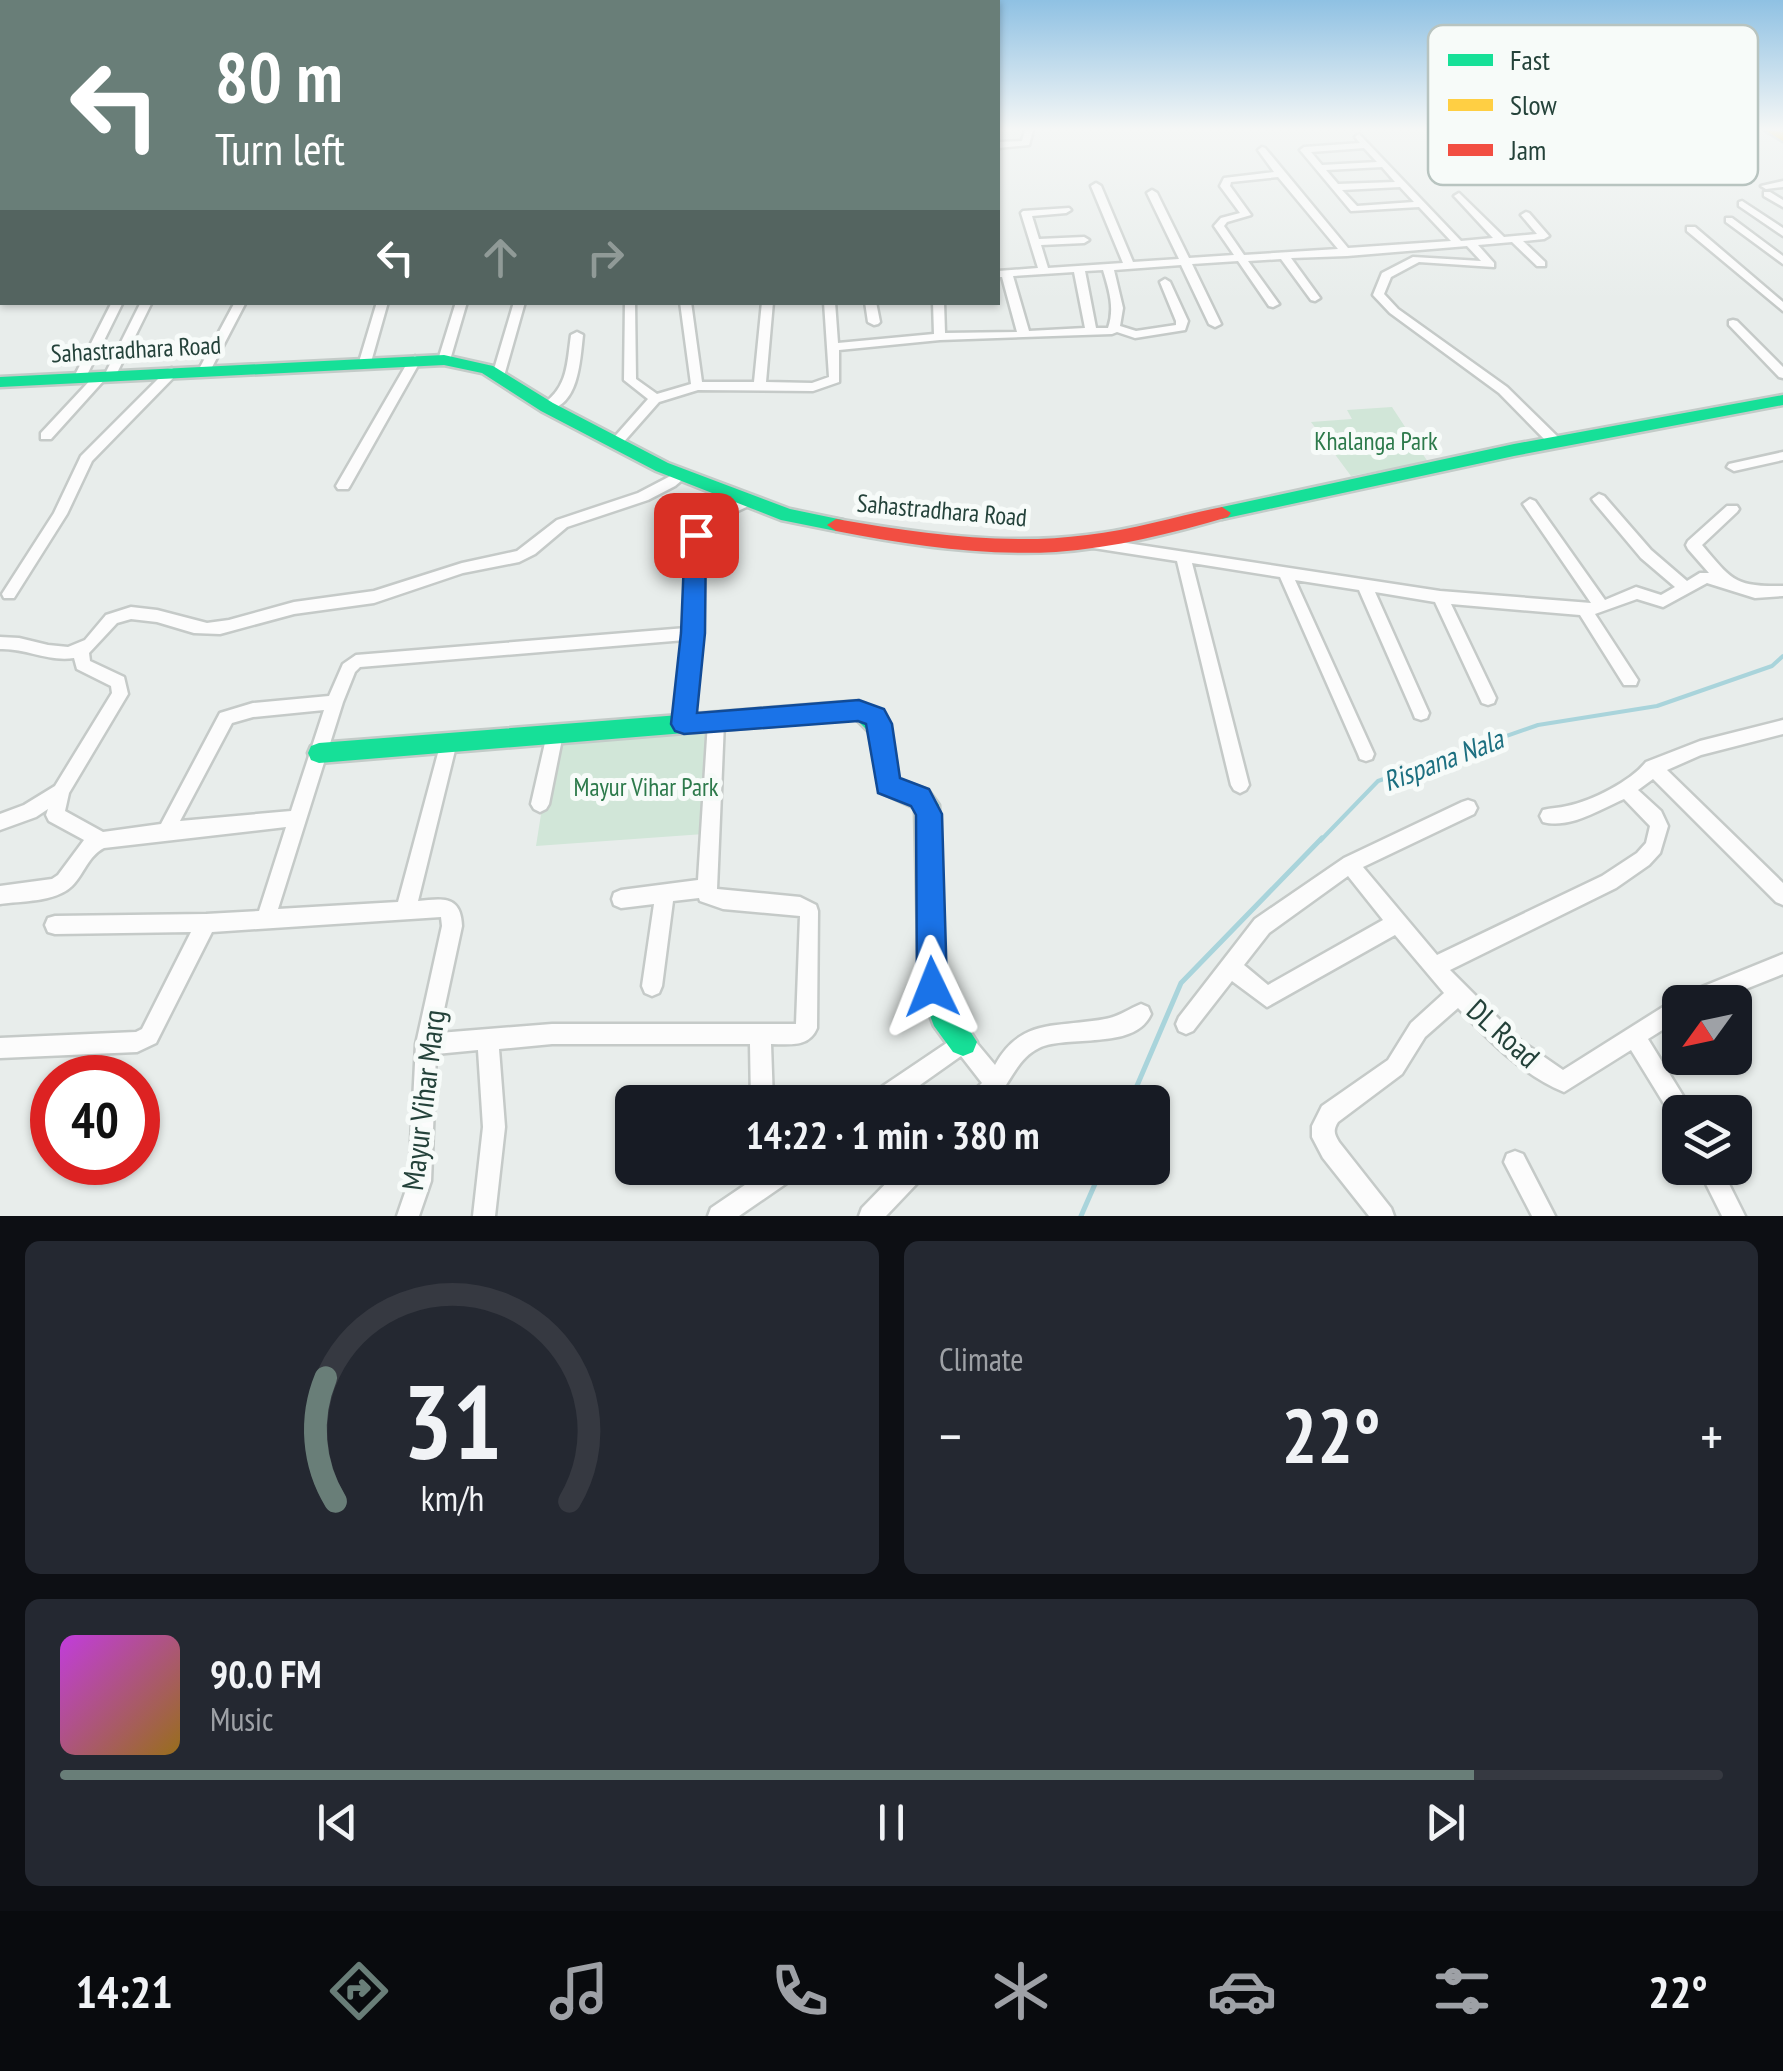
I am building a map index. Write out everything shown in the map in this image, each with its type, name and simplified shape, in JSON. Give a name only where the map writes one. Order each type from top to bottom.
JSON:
[{"type":"main road","name":"Sahastradhara Road","points":[[0,382],[444,360],[487,369],[546,406],[616,442],[682,474],[788,515],[882,534],[1012,544],[1087,542],[1555,442],[1782,402]]},
{"type":"main road","points":[[319,753],[859,710],[875,716],[880,724],[888,785],[920,798],[927,805],[932,987],[944,1016],[964,1042]]},
{"type":"street","points":[[1096,187],[1128,264]]},
{"type":"street","points":[[1228,187],[1247,213],[1220,226],[1272,304]]},
{"type":"street","points":[[1291,187],[1347,252]]},
{"type":"street","points":[[1335,187],[1341,187]]},
{"type":"street","points":[[1335,187],[1354,209],[1422,204]]},
{"type":"street","points":[[1405,187],[1490,265],[1417,259],[1386,274],[1379,288],[1380,299],[1503,390],[1555,442]]},
{"type":"street","points":[[1775,187],[1766,190],[1783,204]]},
{"type":"street","points":[[1152,193],[1216,324]]},
{"type":"street","points":[[1459,196],[1502,241]]},
{"type":"street","points":[[1742,204],[1783,233]]},
{"type":"street","points":[[1044,270],[1027,212],[1066,210]]},
{"type":"street","points":[[1024,335],[1001,271],[1347,252],[1544,236],[1526,215]]},
{"type":"street","points":[[1728,220],[1783,261]]},
{"type":"street","points":[[1691,228],[1783,308]]},
{"type":"street","points":[[1035,242],[1084,240]]},
{"type":"street","points":[[1516,240],[1541,264]]},
{"type":"street","points":[[1284,255],[1315,298]]},
{"type":"street","points":[[1106,265],[1117,300],[1116,328]]},
{"type":"street","points":[[1079,268],[1091,331]]},
{"type":"street","points":[[834,346],[1116,328],[1135,336],[1181,328],[1164,282]]},
{"type":"street","points":[[97,376],[117,305]]},
{"type":"street","points":[[46,436],[97,376],[145,305]]},
{"type":"street","points":[[204,371],[238,305]]},
{"type":"street","points":[[365,362],[383,305]]},
{"type":"street","points":[[444,360],[461,305]]},
{"type":"street","points":[[498,376],[519,305]]},
{"type":"street","points":[[630,305],[630,380],[655,399]]},
{"type":"street","points":[[685,305],[697,386]]},
{"type":"street","points":[[760,386],[768,305]]},
{"type":"street","points":[[616,442],[655,399],[697,386],[826,384],[835,379],[828,305]]},
{"type":"street","points":[[871,305],[874,322]]},
{"type":"street","points":[[938,305],[940,337]]},
{"type":"street","points":[[1733,323],[1783,374]]},
{"type":"street","points":[[546,406],[564,397],[569,387],[577,335]]},
{"type":"street","points":[[343,486],[415,360]]},
{"type":"street","points":[[9,594],[60,514],[86,459],[172,372]]},
{"type":"street","points":[[1734,467],[1783,456]]},
{"type":"street","points":[[0,643],[22,642],[38,651],[81,650],[112,618],[124,614],[172,617],[188,627],[220,628],[296,608],[385,595],[476,564],[516,557],[531,550],[555,526],[659,489],[682,474]]},
{"type":"street","points":[[1599,499],[1646,554],[1686,588]]},
{"type":"street","points":[[684,724],[693,633],[696,535],[707,520],[750,500]]},
{"type":"street","points":[[1530,504],[1594,608],[1630,680]]},
{"type":"street","points":[[1725,581],[1692,545],[1732,510]]},
{"type":"street","points":[[1087,542],[1440,597],[1594,608],[1636,593],[1660,602],[1706,576],[1755,592],[1783,591]]},
{"type":"street","points":[[1183,558],[1240,785]]},
{"type":"street","points":[[1286,573],[1366,754]]},
{"type":"street","points":[[1364,584],[1421,713]]},
{"type":"street","points":[[1440,597],[1488,698]]},
{"type":"street","points":[[266,917],[334,702],[349,668],[365,658],[693,633]]},
{"type":"street","points":[[81,650],[82,665],[112,678],[121,687],[61,791],[56,815],[101,840]]},
{"type":"street","points":[[166,831],[226,718],[253,710],[334,702]]},
{"type":"street","points":[[426,1044],[552,1034],[800,1034],[807,1028],[808,911],[791,904],[714,899],[705,888],[716,722]]},
{"type":"street","points":[[1549,816],[1570,814],[1626,790],[1652,766],[1685,751],[1783,727]]},
{"type":"street","points":[[540,804],[555,734]]},
{"type":"street","points":[[55,924],[206,923],[406,909],[450,742]]},
{"type":"street","points":[[1652,766],[1783,896]]},
{"type":"street","points":[[1434,967],[1609,882],[1643,860],[1654,847],[1659,826],[1655,817],[1626,790]]},
{"type":"street","points":[[0,822],[30,811],[61,791]]},
{"type":"street","points":[[1186,1024],[1262,926],[1350,864],[1468,808]]},
{"type":"street","points":[[0,896],[44,892],[64,881],[90,846],[101,840],[296,818]]},
{"type":"street","name":"DL Road","points":[[1350,864],[1459,994],[1533,1063],[1564,1081],[1662,1019]]},
{"type":"street","points":[[621,899],[705,888]]},
{"type":"street","points":[[652,986],[664,896]]},
{"type":"street","name":"Mayur Vihar Marg","points":[[406,909],[438,906],[452,916],[426,1044],[420,1181],[408,1216]]},
{"type":"street","points":[[1229,966],[1267,998],[1397,922]]},
{"type":"street","points":[[0,1048],[137,1042],[149,1036],[206,923]]},
{"type":"street","points":[[1731,985],[1783,964]]},
{"type":"street","points":[[1384,1216],[1323,1137],[1323,1126],[1330,1114],[1395,1066],[1418,1030],[1459,994]]},
{"type":"street","points":[[904,1085],[964,1042],[996,1084],[1016,1052],[1040,1037],[1066,1032],[1104,1033],[1125,1026],[1142,1014]]},
{"type":"street","points":[[760,1034],[762,1085]]},
{"type":"street","points":[[1636,1038],[1671,1095]]},
{"type":"street","points":[[484,1216],[494,1127],[488,1041]]},
{"type":"street","points":[[1516,1162],[1544,1216]]},
{"type":"street","points":[[719,1216],[760,1185]]},
{"type":"street","points":[[870,1216],[900,1185]]},
{"type":"street","points":[[1718,1185],[1734,1216]]},
{"type":"green space","name":"Khalanga Park","points":[[1392,407],[1428,462],[1351,476],[1311,422],[1352,419],[1347,410]]},
{"type":"green space","name":"Mayur Vihar Park","points":[[706,732],[704,834],[536,846],[552,745]]},
{"type":"waterway","name":"Rispana Nala","points":[[1320,841],[1378,781],[1538,725],[1657,706],[1772,666],[1783,656]]},
{"type":"waterway","name":"Rispana Nala","points":[[1137,1085],[1181,983],[1322,838]]},
{"type":"waterway","name":"Rispana Nala","points":[[1081,1216],[1095,1185]]},
{"type":"traffic: fast","points":[[0,382],[444,360],[487,369],[547,407],[662,467],[787,515],[836,525]]},
{"type":"traffic: fast","points":[[1222,513],[1514,450],[1783,400]]},
{"type":"traffic: fast","points":[[319,753],[859,710],[869,716],[880,732],[888,785],[920,797],[927,805],[932,987],[944,1016],[963,1042]]},
{"type":"traffic: jam","points":[[836,525],[962,543],[1026,546],[1087,542],[1222,513]]},
{"type":"route","points":[[696,535],[693,633],[684,724],[859,710],[875,716],[880,724],[888,785],[920,798],[929,814],[932,987]]}]
